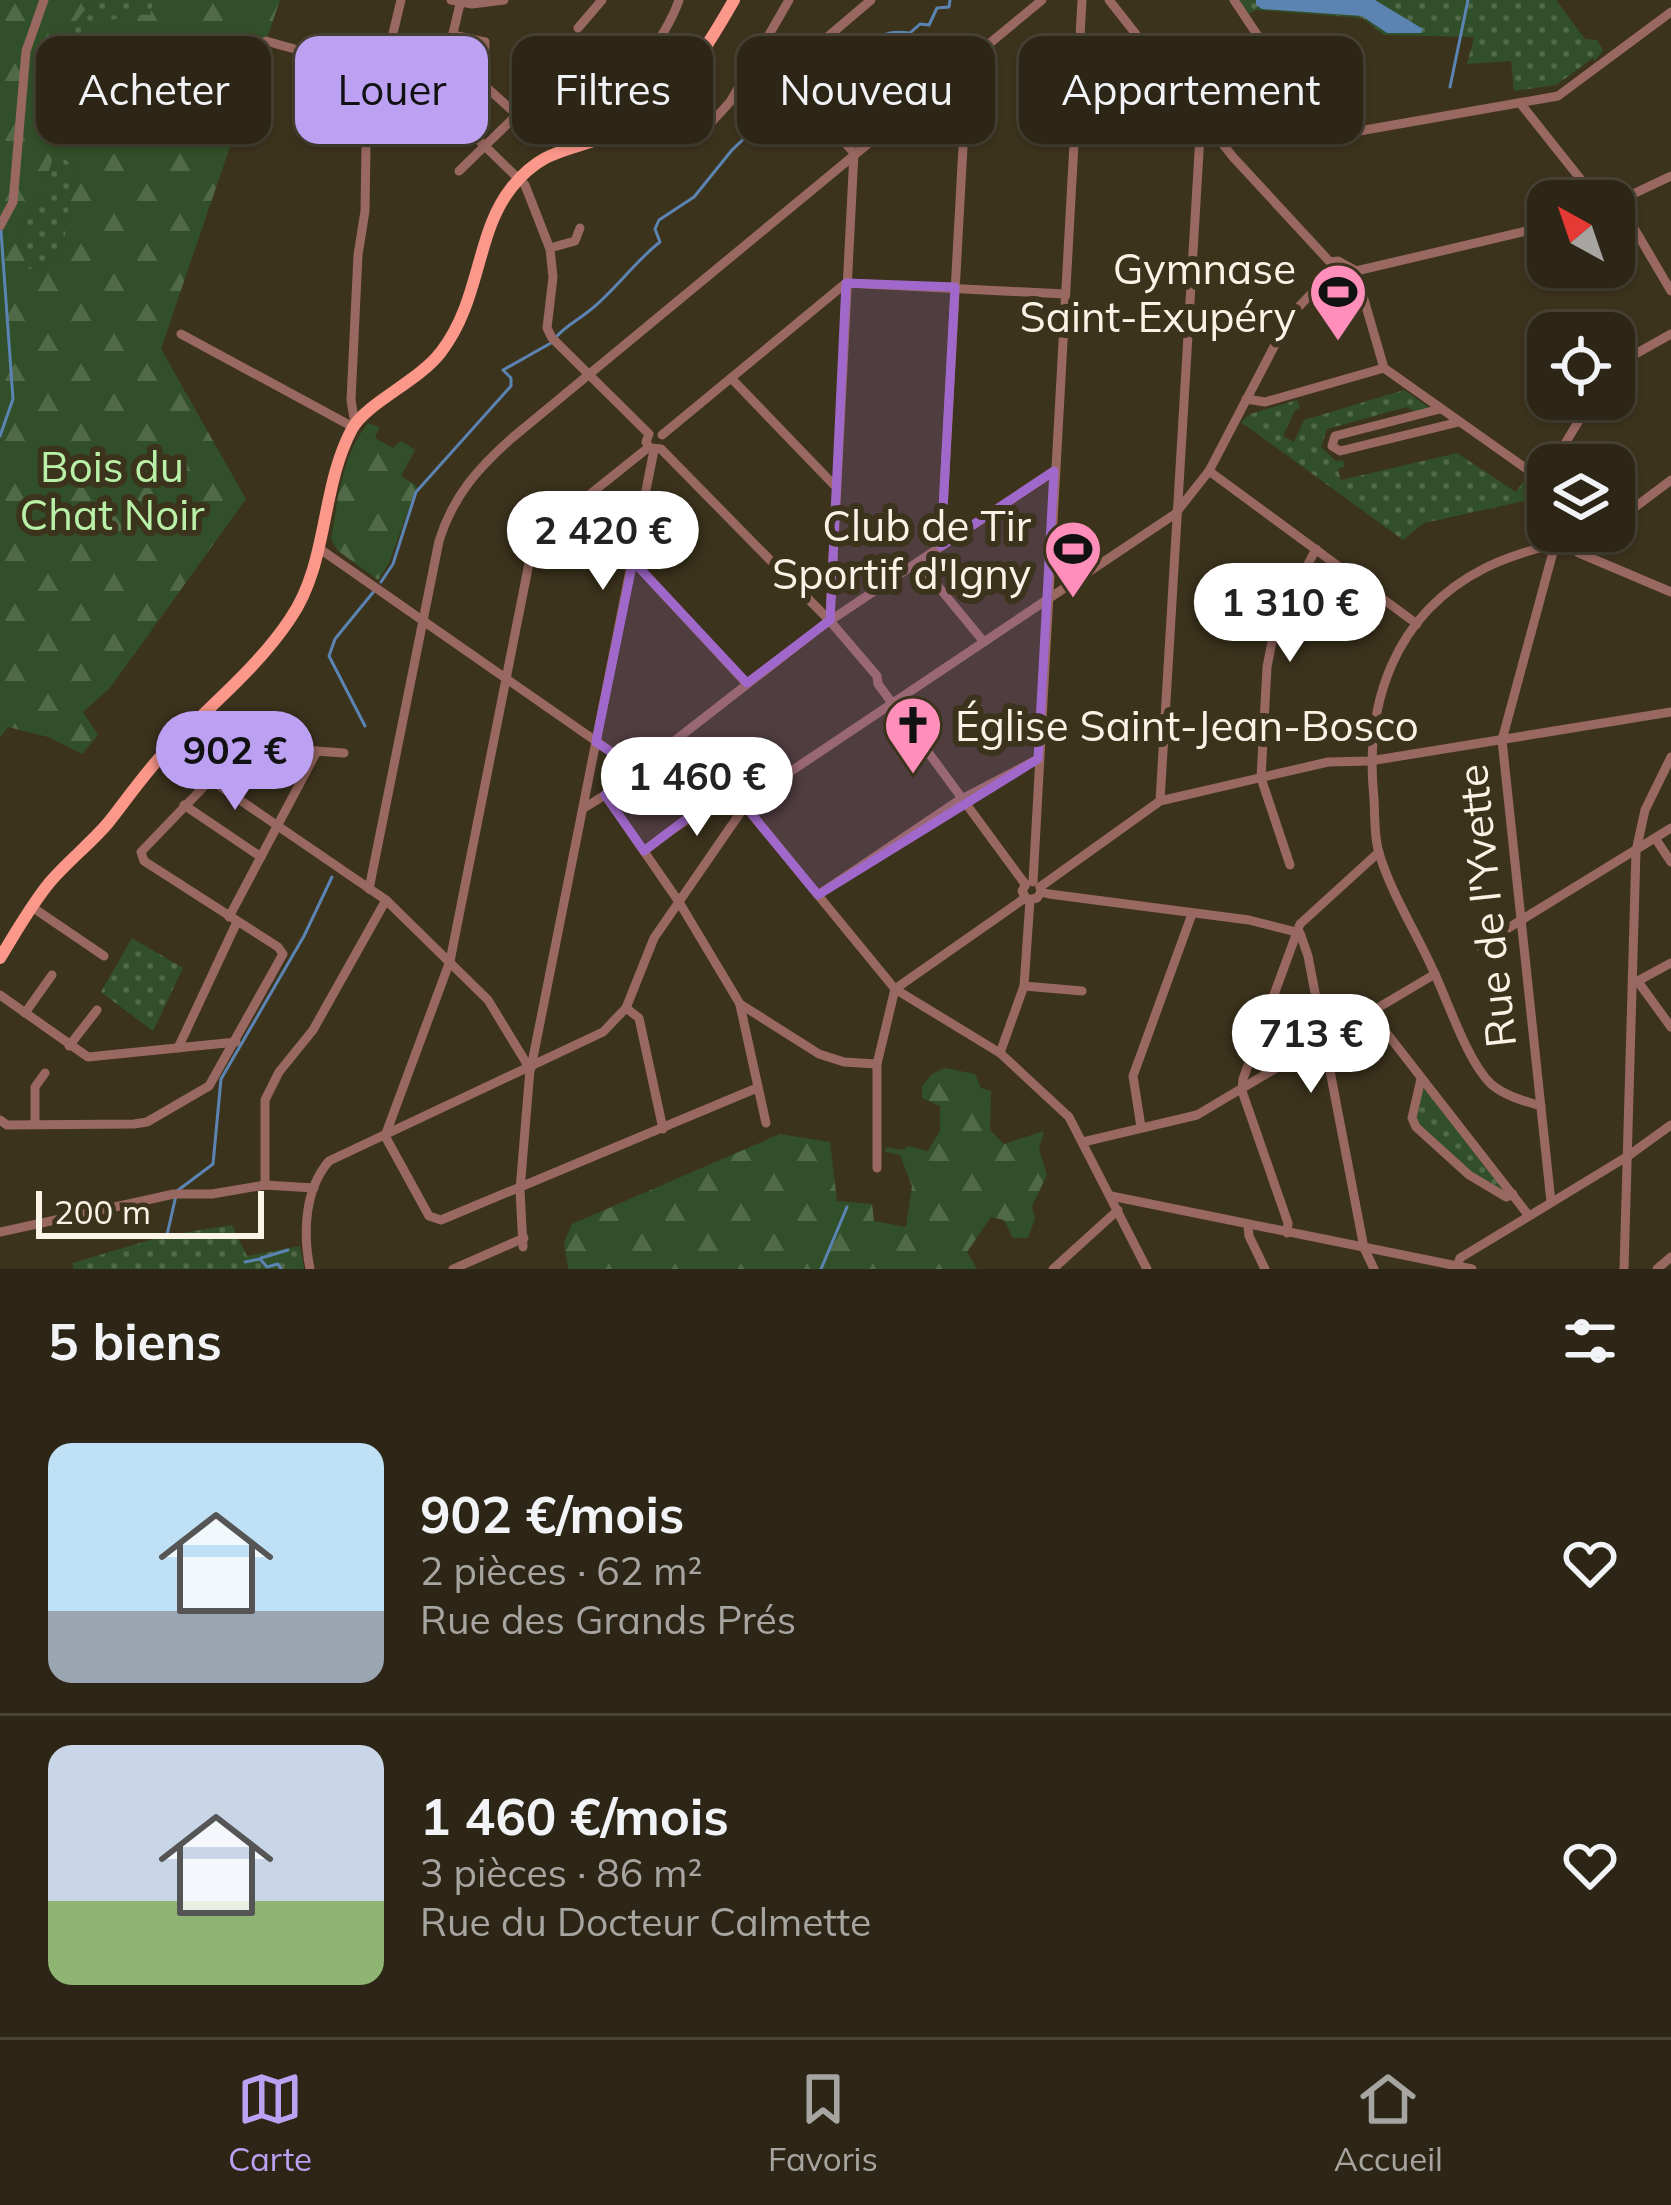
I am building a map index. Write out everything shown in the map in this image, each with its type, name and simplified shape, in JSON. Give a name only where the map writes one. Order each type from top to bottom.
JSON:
[{"type":"main road","points":[[0,958],[55,876],[106,825],[166,750],[272,644],[306,593],[354,425],[415,379],[440,353],[463,317],[487,247],[522,182],[576,144],[618,132],[654,109],[676,88],[731,0]]},
{"type":"street","points":[[1,225],[13,202],[26,51],[44,0]]},
{"type":"street","points":[[392,36],[401,0]]},
{"type":"street","points":[[504,0],[486,4],[457,1],[453,35],[485,42],[484,85],[512,110]]},
{"type":"street","points":[[578,28],[602,0]]},
{"type":"street","points":[[659,36],[679,0]]},
{"type":"street","points":[[768,36],[789,0]]},
{"type":"street","points":[[829,36],[871,0]]},
{"type":"street","points":[[995,39],[1042,0]]},
{"type":"street","points":[[1000,1053],[1024,986],[1028,899],[1035,886],[1038,759],[1082,0]]},
{"type":"street","points":[[1109,0],[1137,36]]},
{"type":"street","points":[[1234,0],[1322,133],[1331,136],[1558,96],[1671,12]]},
{"type":"street","points":[[1606,43],[1614,53]]},
{"type":"street","points":[[713,120],[737,90]]},
{"type":"street","points":[[1520,103],[1581,180]]},
{"type":"street","points":[[459,171],[512,116]]},
{"type":"street","points":[[354,425],[351,400],[367,144]]},
{"type":"street","points":[[830,621],[854,153],[846,144]]},
{"type":"street","points":[[369,889],[439,541],[456,499],[480,467],[865,144]]},
{"type":"street","points":[[941,546],[963,144]]},
{"type":"street","points":[[1160,801],[1199,144]]},
{"type":"street","points":[[310,1269],[306,1241],[314,1188],[329,1162],[590,1042],[626,1007],[654,938],[745,806],[1175,514],[1209,471],[1290,316],[1329,275],[1330,262],[1224,144]]},
{"type":"street","points":[[484,146],[522,182],[550,248],[553,277],[547,328],[553,340],[830,621],[1035,886],[1249,920],[1300,933]]},
{"type":"street","points":[[1635,194],[1670,178]]},
{"type":"street","points":[[550,248],[575,241],[580,228]]},
{"type":"street","points":[[1329,275],[1353,274],[1527,231]]},
{"type":"street","points":[[1635,233],[1671,292]]},
{"type":"street","points":[[1330,262],[1338,261],[1360,286],[1384,368],[1527,462]]},
{"type":"street","points":[[757,1088],[441,1220],[429,1216],[385,1136],[450,961],[532,548],[550,527],[653,445],[665,442],[662,435],[846,283],[1065,294]]},
{"type":"street","points":[[181,334],[354,425]]},
{"type":"street","points":[[1635,354],[1671,334]]},
{"type":"street","points":[[1246,399],[1264,402],[1384,368]]},
{"type":"street","points":[[731,378],[834,485]]},
{"type":"street","points":[[1440,409],[1335,436],[1332,446],[1340,451],[1460,422]]},
{"type":"street","points":[[453,1269],[523,1242],[520,1190],[530,1069],[653,445]]},
{"type":"street","points":[[584,808],[830,621],[1054,471]]},
{"type":"street","points":[[1209,471],[1417,624]]},
{"type":"street","points":[[1635,508],[1671,480]]},
{"type":"street","points":[[320,549],[636,769]]},
{"type":"street","points":[[1290,865],[1261,778],[1269,648],[1285,602],[1316,549]]},
{"type":"street","points":[[1527,551],[1482,569],[1438,601],[1417,624],[1394,658],[1379,694],[1370,761],[1379,852],[1474,1058],[1491,1084],[1541,1106]]},
{"type":"street","name":"Rue de l'Yvette","points":[[1552,1202],[1502,740],[1553,552]]},
{"type":"street","points":[[1578,552],[1671,592]]},
{"type":"street","points":[[632,561],[746,683]]},
{"type":"street","points":[[918,562],[984,642]]},
{"type":"street","points":[[877,1168],[877,1064],[895,989],[1160,801],[1328,762],[1370,761],[1671,712]]},
{"type":"street","points":[[2,1126],[147,1122],[209,1086],[283,954],[141,857],[243,746],[344,753]]},
{"type":"street","points":[[266,747],[305,774]]},
{"type":"street","points":[[166,750],[386,900],[488,1000],[530,1069]]},
{"type":"street","points":[[178,1048],[261,857],[317,751]]},
{"type":"street","points":[[1624,1269],[1636,983],[1636,851],[1645,810],[1671,757]]},
{"type":"street","points":[[818,895],[964,797],[1038,759]]},
{"type":"street","points":[[605,795],[679,902],[740,1004],[766,1123]]},
{"type":"street","points":[[184,805],[261,857]]},
{"type":"street","points":[[644,851],[694,813],[708,807],[745,806]]},
{"type":"street","points":[[745,806],[895,989],[1000,1053],[1069,1118],[1147,1269]]},
{"type":"street","points":[[1479,946],[1671,828]]},
{"type":"street","points":[[1655,838],[1671,862]]},
{"type":"street","points":[[1374,1269],[1364,1248],[1300,924],[1379,852]]},
{"type":"street","points":[[265,1185],[265,1100],[279,1072],[313,1030],[386,900]]},
{"type":"street","points":[[32,907],[104,956]]},
{"type":"street","points":[[1141,1127],[1133,1076],[1192,914]]},
{"type":"street","points":[[1288,1232],[1243,1091],[1300,933]]},
{"type":"street","points":[[1636,983],[1671,963]]},
{"type":"street","points":[[1083,1142],[1197,1115],[1435,974]]},
{"type":"street","points":[[25,1013],[52,975]]},
{"type":"street","points":[[1636,983],[1671,1027]]},
{"type":"street","points":[[1024,986],[1082,991]]},
{"type":"street","points":[[0,995],[69,1046],[96,1058],[236,1042]]},
{"type":"street","points":[[740,1004],[818,1054],[877,1064]]},
{"type":"street","points":[[626,1007],[639,1018],[663,1129]]},
{"type":"street","points":[[69,1046],[97,1010]]},
{"type":"street","points":[[1371,1013],[1529,1216]]},
{"type":"street","points":[[35,1124],[35,1087],[45,1073]]},
{"type":"street","points":[[1421,1079],[1412,1118],[1416,1127],[1469,1175],[1506,1197],[1514,1194]]},
{"type":"street","points":[[1457,1266],[1460,1258],[1671,1125]]},
{"type":"street","points":[[0,1232],[176,1194],[265,1185],[314,1188]]},
{"type":"street","points":[[1111,1196],[1472,1269]]},
{"type":"street","points":[[1053,1269],[1118,1210]]},
{"type":"street","points":[[1248,1226],[1265,1269]]},
{"type":"street","points":[[1657,1269],[1671,1257]]},
{"type":"highlighted area","points":[[846,283],[955,287],[941,546],[1054,471],[1038,759],[818,895],[745,806],[694,813],[644,851],[605,795],[636,769],[596,742],[633,561],[747,683],[830,620]]},
{"type":"green space","name":"Bois du Chat Noir","points":[[0,0],[93,0],[64,36],[36,36],[36,144],[231,144],[161,349],[246,499],[110,688],[83,712],[98,735],[82,754],[48,737],[8,727],[0,738]],"holes":[[[54,154],[62,155],[74,168],[63,254],[29,270],[20,249],[25,211],[43,191]]]},
{"type":"green space","points":[[93,0],[154,0],[150,15],[114,36],[63,36]]},
{"type":"green space","name":"Bois du Chat Noir","points":[[154,0],[280,0],[268,36],[83,36],[87,28],[131,14],[150,15]]},
{"type":"green space","points":[[1240,0],[1556,0],[1585,39],[1597,40],[1603,50],[1595,61],[1593,58],[1556,85],[1514,91],[1511,61],[1467,64],[1474,37],[1384,35],[1362,18],[1256,10],[1248,14]]},
{"type":"green space","points":[[54,153],[74,168],[63,254],[29,270],[20,249],[25,210],[43,191]]},
{"type":"green space","points":[[1404,390],[1430,408],[1415,412],[1407,407],[1327,429],[1321,447],[1336,461],[1343,460],[1344,467],[1338,469],[1341,480],[1457,453],[1516,492],[1527,476],[1527,500],[1424,523],[1403,540],[1241,422],[1250,414],[1297,400],[1300,408],[1283,436],[1294,442],[1304,420]]},
{"type":"green space","points":[[368,423],[379,427],[375,438],[393,448],[401,441],[415,450],[401,476],[417,486],[389,563],[378,580],[337,550],[331,539],[347,463]]},
{"type":"green space","points":[[132,938],[183,968],[153,1031],[101,992]]},
{"type":"green space","points":[[945,1068],[975,1074],[981,1088],[991,1091],[990,1130],[1004,1144],[1044,1131],[1039,1149],[1047,1175],[1032,1206],[1035,1219],[1028,1238],[1013,1238],[1004,1220],[991,1217],[967,1252],[977,1269],[568,1269],[564,1242],[572,1224],[780,1134],[830,1142],[837,1201],[872,1204],[874,1221],[906,1227],[912,1186],[900,1155],[885,1152],[886,1147],[928,1151],[940,1131],[940,1106],[922,1098],[922,1086]]},
{"type":"green space","points":[[1422,1089],[1504,1191],[1463,1167],[1415,1120]]},
{"type":"green space","points":[[232,1225],[247,1256],[300,1246],[304,1269],[74,1269],[72,1263],[164,1236]]},
{"type":"water","points":[[1256,0],[1375,0],[1423,29],[1421,33],[1387,33],[1362,16],[1262,9]]},
{"type":"waterway","points":[[883,36],[929,25],[937,8],[949,7],[950,0]]},
{"type":"waterway","points":[[1450,87],[1468,0]]},
{"type":"waterway","points":[[557,336],[660,242],[655,229],[659,220],[694,197],[738,144]]},
{"type":"waterway","points":[[0,436],[13,399],[1,231]]},
{"type":"waterway","points":[[381,582],[393,564],[416,492],[511,386],[503,370],[551,343]]},
{"type":"waterway","points":[[365,726],[329,656],[335,639],[375,590]]},
{"type":"waterway","points":[[167,1235],[177,1191],[213,1164],[221,1079],[304,936],[332,877]]},
{"type":"waterway","points":[[821,1269],[847,1207]]},
{"type":"waterway","points":[[261,1258],[288,1250]]},
{"type":"waterway","points":[[245,1262],[260,1259],[267,1267],[278,1264],[281,1269]]},
{"type":"place","name":"Gymnase Saint-Exupéry","points":[[1338,343]]},
{"type":"place","name":"Club de Tir Sportif d'Igny","points":[[1073,600]]},
{"type":"place","name":"Église Saint-Jean-Bosco","points":[[913,776]]}]
